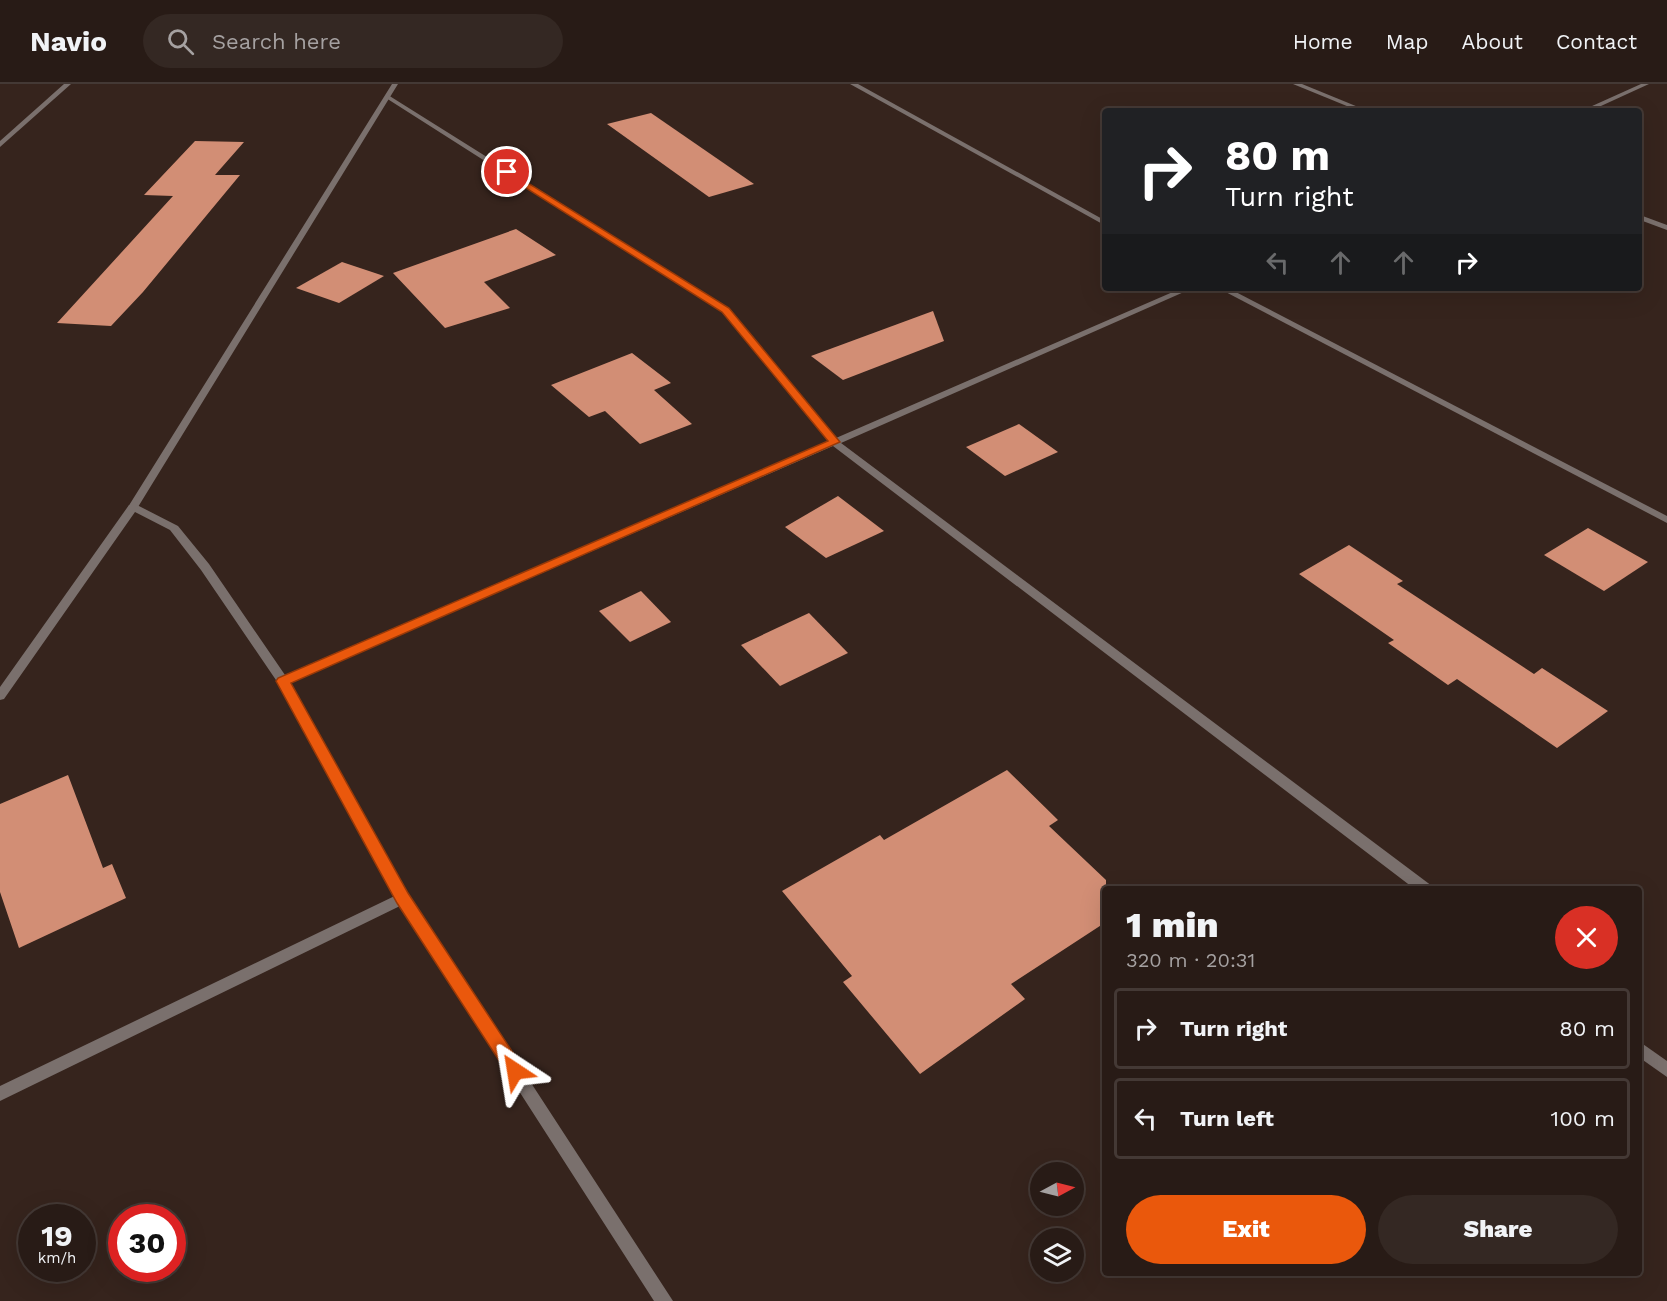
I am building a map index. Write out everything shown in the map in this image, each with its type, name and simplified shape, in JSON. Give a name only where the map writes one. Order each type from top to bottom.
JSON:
[{"type":"street","points":[[0,145],[68,84]]},
{"type":"street","points":[[0,696],[133,507],[395,84]]},
{"type":"street","points":[[853,84],[1102,222]]},
{"type":"street","points":[[1296,84],[1357,108]]},
{"type":"street","points":[[1591,108],[1646,84]]},
{"type":"street","points":[[388,97],[725,310],[834,442],[1422,886]]},
{"type":"street","points":[[1642,218],[1667,228]]},
{"type":"street","points":[[283,681],[1182,291]]},
{"type":"street","points":[[1228,291],[1667,520]]},
{"type":"street","points":[[133,507],[174,528],[205,567],[283,681],[403,898],[664,1301]]},
{"type":"street","points":[[0,1094],[403,898]]},
{"type":"street","points":[[1642,1051],[1667,1070]]},
{"type":"building","points":[[651,113],[754,184],[709,197],[607,124]]},
{"type":"building","points":[[195,141],[244,142],[215,175],[240,175],[143,292],[111,326],[57,323],[173,196],[144,195]]},
{"type":"building","points":[[516,229],[556,255],[484,282],[510,308],[445,328],[393,273]]},
{"type":"building","points":[[342,262],[384,276],[339,303],[296,288]]},
{"type":"building","points":[[933,311],[944,341],[843,380],[811,356]]},
{"type":"building","points":[[632,353],[671,383],[654,390],[692,424],[640,444],[605,411],[589,417],[551,385]]},
{"type":"building","points":[[1019,424],[1058,452],[1005,476],[966,447]]},
{"type":"building","points":[[838,496],[884,531],[826,558],[785,527]]},
{"type":"building","points":[[1588,528],[1648,562],[1604,591],[1544,555]]},
{"type":"building","points":[[1349,545],[1403,581],[1397,584],[1534,674],[1542,668],[1608,711],[1557,748],[1457,679],[1448,685],[1388,643],[1394,640],[1299,574]]},
{"type":"building","points":[[641,591],[671,622],[630,642],[599,611]]},
{"type":"building","points":[[809,613],[848,653],[780,686],[741,645]]},
{"type":"building","points":[[1007,770],[1058,820],[1049,826],[1106,880],[1106,886],[1102,886],[1102,925],[1011,984],[1025,999],[920,1074],[843,982],[852,976],[782,891],[880,835],[884,840]]},
{"type":"building","points":[[68,775],[103,868],[112,864],[126,898],[19,948],[0,892],[0,804]]},
{"type":"route","points":[[507,172],[725,310],[834,442],[283,681],[403,898],[515,1071]]}]
